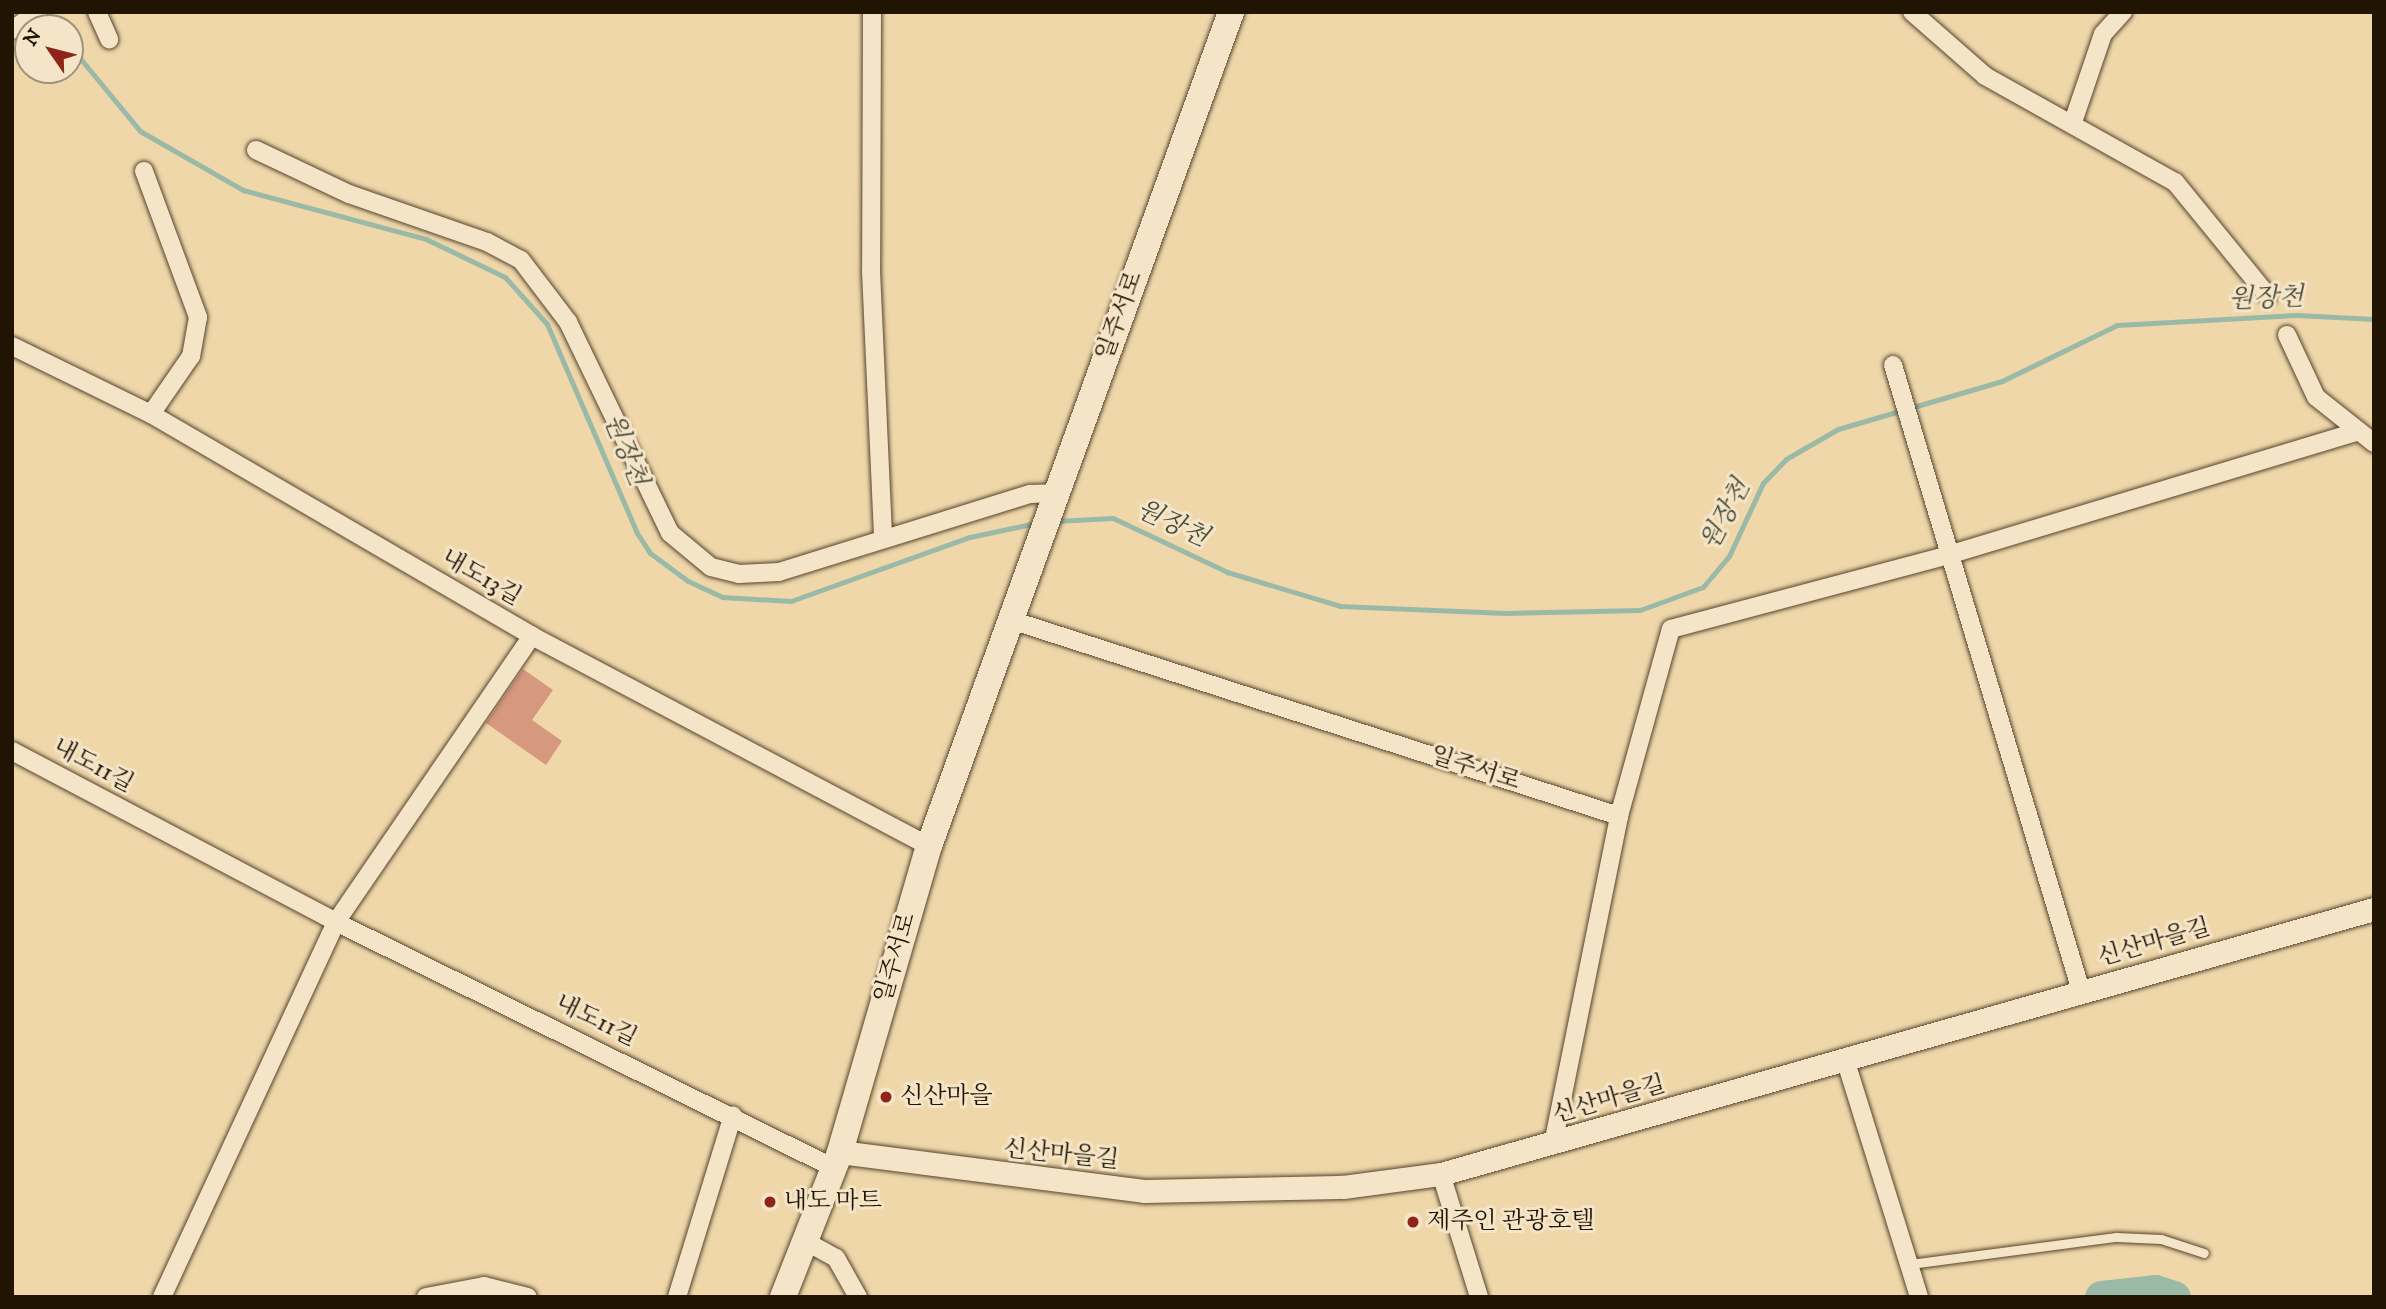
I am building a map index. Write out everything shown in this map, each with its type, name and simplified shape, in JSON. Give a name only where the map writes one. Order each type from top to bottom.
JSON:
[{"type":"main road","name":"일주서로","points":[[783,1297],[837,1160],[929,846],[1231,12]]},
{"type":"street","points":[[97,12],[109,39]]},
{"type":"street","points":[[872,12],[871,271],[883,537]]},
{"type":"street","points":[[1912,12],[1985,76],[2073,122],[2175,182],[2268,296]]},
{"type":"street","points":[[2073,122],[2103,34],[2123,12]]},
{"type":"street","points":[[256,150],[349,194],[521,260],[568,321],[661,518],[695,557],[723,571],[757,575],[1030,494],[1052,501]]},
{"type":"street","points":[[144,171],[198,317],[191,356],[151,414]]},
{"type":"street","points":[[2287,335],[2316,397],[2374,443]]},
{"type":"street","name":"내도13길","points":[[12,346],[151,414],[532,636],[929,846]]},
{"type":"street","points":[[1896,373],[1945,556],[2081,990]]},
{"type":"street","points":[[1553,1143],[1619,816],[1671,629],[1945,556],[2358,431]]},
{"type":"street","name":"일주서로","points":[[1011,620],[1619,816]]},
{"type":"street","points":[[162,1297],[335,922],[532,636]]},
{"type":"street","name":"내도11길","points":[[12,751],[335,922],[733,1115],[798,1155],[837,1160]]},
{"type":"street","name":"신산마을길","points":[[837,1160],[1144,1191],[1343,1186],[1441,1174],[2081,990],[2374,909]]},
{"type":"street","points":[[1845,1059],[1919,1297]]},
{"type":"street","points":[[677,1297],[733,1115]]},
{"type":"street","points":[[1441,1174],[1479,1297]]},
{"type":"street","points":[[805,1241],[836,1258],[858,1297]]},
{"type":"street","points":[[426,1297],[484,1286],[528,1297]]},
{"type":"lane","points":[[1910,1264],[2116,1237],[2161,1240],[2204,1253]]},
{"type":"building","points":[[523,669],[553,690],[532,720],[562,741],[546,765],[486,723]]},
{"type":"waterway","name":"원장천","points":[[84,63],[140,131],[243,190],[426,239],[505,277],[547,324],[637,533],[650,553],[688,581],[722,597],[791,601],[970,537],[1036,523]]},
{"type":"waterway","name":"원장천","points":[[1056,521],[1113,518],[1227,572],[1340,606],[1506,613],[1640,610],[1703,587],[1729,556],[1763,483],[1786,459],[1838,429],[2002,381],[2117,325],[2297,315],[2374,319]]},
{"type":"waterway","points":[[2101,1297],[2155,1291],[2174,1297]]},
{"type":"place","name":"신산마을","points":[[886,1097]]},
{"type":"place","name":"내도 마트","points":[[770,1202]]},
{"type":"place","name":"제주인 관광호텔","points":[[1413,1222]]}]
